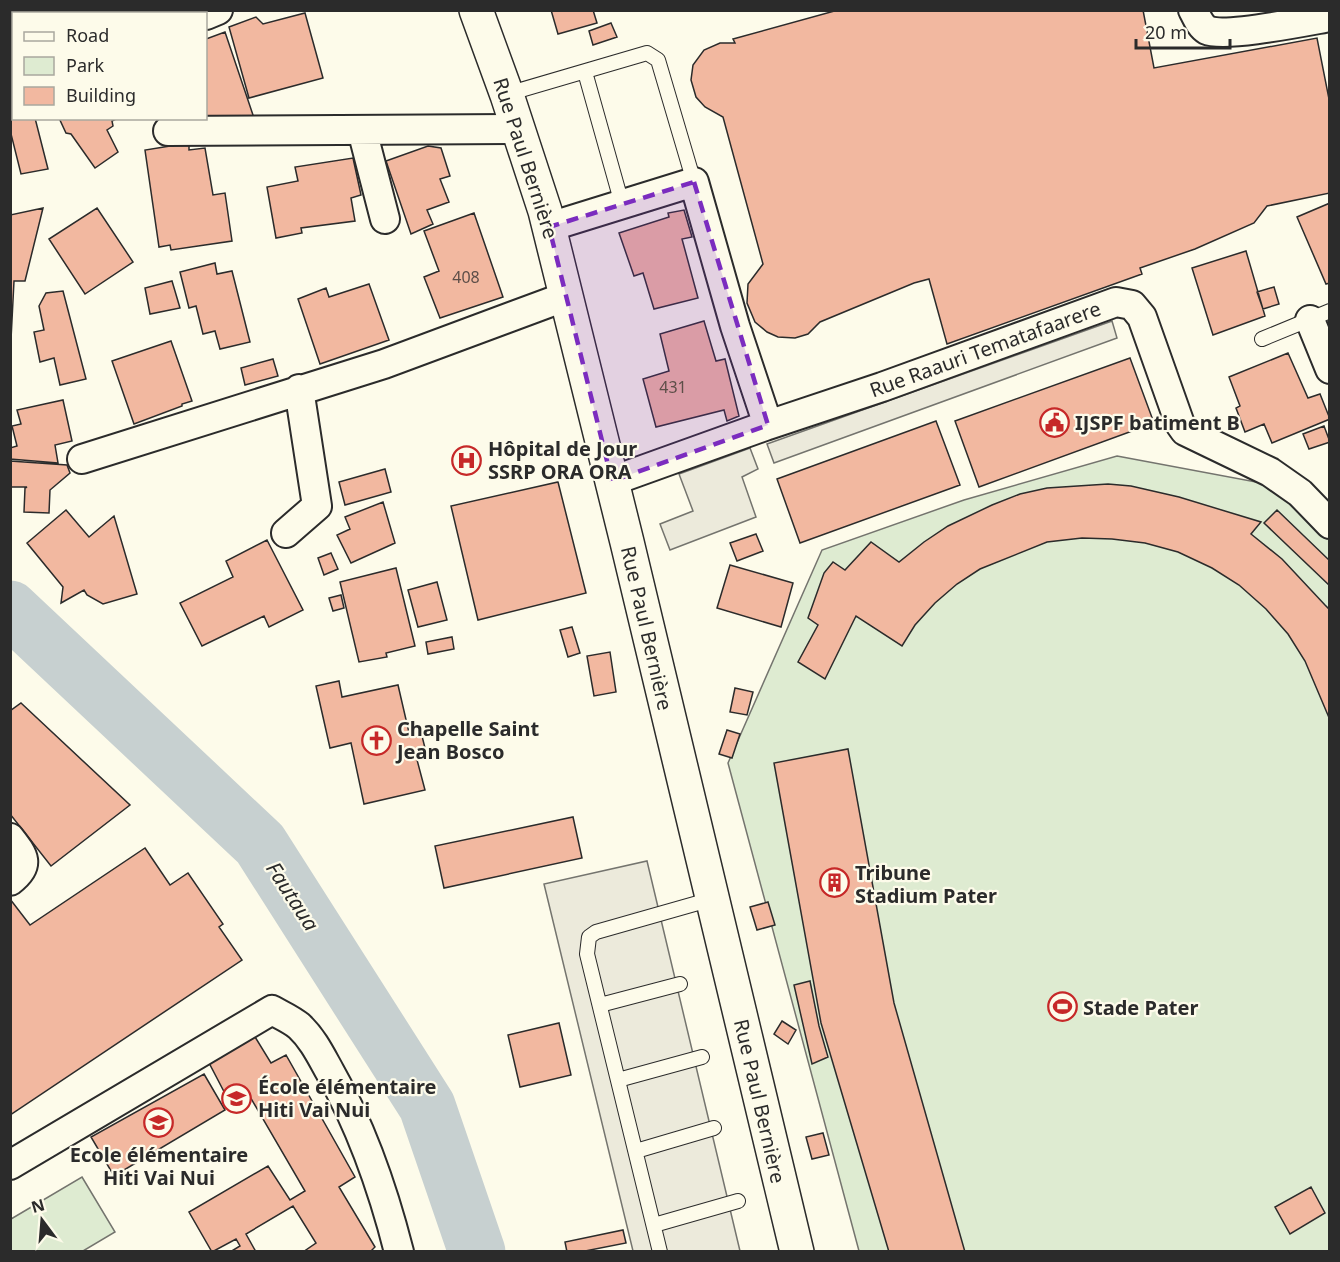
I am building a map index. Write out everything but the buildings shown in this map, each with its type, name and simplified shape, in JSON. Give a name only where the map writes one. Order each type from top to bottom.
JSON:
[{"type":"main road","name":"Rue Paul Bernière","points":[[476,10],[518,129],[549,227],[567,296],[797,1251]]},
{"type":"street","points":[[1193,10],[1202,26],[1208,31],[1229,32],[1329,17]]},
{"type":"street","points":[[168,131],[518,129]]},
{"type":"street","points":[[362,130],[385,219]]},
{"type":"street","points":[[549,227],[694,182],[735,326],[768,425]]},
{"type":"street","points":[[82,459],[384,364],[567,296]]},
{"type":"street","name":"Rue Raauri Tematafaarere","points":[[612,481],[1116,302],[1132,305],[1142,317],[1180,424],[1185,431],[1270,472],[1300,493],[1329,524]]},
{"type":"street","points":[[1320,316],[1329,369]]},
{"type":"street","points":[[286,533],[317,506],[299,389]]},
{"type":"street","points":[[10,838],[23,854],[24,863],[19,874],[10,881]]},
{"type":"street","points":[[10,1165],[272,1010],[298,1025],[314,1043],[341,1091],[368,1152],[387,1204],[399,1251]]},
{"type":"lane","points":[[507,95],[647,53],[658,60],[694,182]]},
{"type":"lane","points":[[585,72],[622,204]]},
{"type":"lane","points":[[1262,339],[1320,316]]},
{"type":"lane","points":[[660,1251],[587,954],[588,937],[596,932],[712,899]]},
{"type":"lane","points":[[600,1005],[680,984]]},
{"type":"lane","points":[[618,1080],[702,1057]]},
{"type":"lane","points":[[636,1151],[714,1128]]},
{"type":"lane","points":[[654,1225],[738,1201]]},
{"type":"highlighted area","points":[[694,182],[768,425],[612,481],[549,227]]},
{"type":"green space","name":"Stade Pater","points":[[1117,456],[1288,488],[1329,531],[1329,1251],[859,1251],[728,763],[822,550],[964,500]]},
{"type":"green space","points":[[82,1177],[115,1232],[83,1251],[11,1251],[11,1219]]},
{"type":"shaded area","points":[[1112,321],[1117,338],[774,463],[767,444]]},
{"type":"shaded area","points":[[750,448],[758,469],[742,477],[756,517],[670,550],[660,524],[693,511],[679,474]]},
{"type":"shaded area","points":[[647,861],[740,1251],[633,1251],[544,884]]},
{"type":"waterway","name":"Fautaua","points":[[10,609],[260,844],[427,1106],[477,1252]]},
{"type":"place","name":"IJSPF batiment B","points":[[1054,422]]},
{"type":"place","name":"Hôpital de Jour SSRP ORA ORA","points":[[467,460]]},
{"type":"place","name":"Chapelle Saint Jean Bosco","points":[[376,740]]},
{"type":"place","name":"Tribune Stadium Pater","points":[[834,883]]},
{"type":"place","name":"Stade Pater","points":[[1062,1007]]},
{"type":"place","name":"École élémentaire Hiti Vai Nui","points":[[237,1098]]},
{"type":"place","name":"Ecole élémentaire Hiti Vai Nui","points":[[159,1123]]}]
